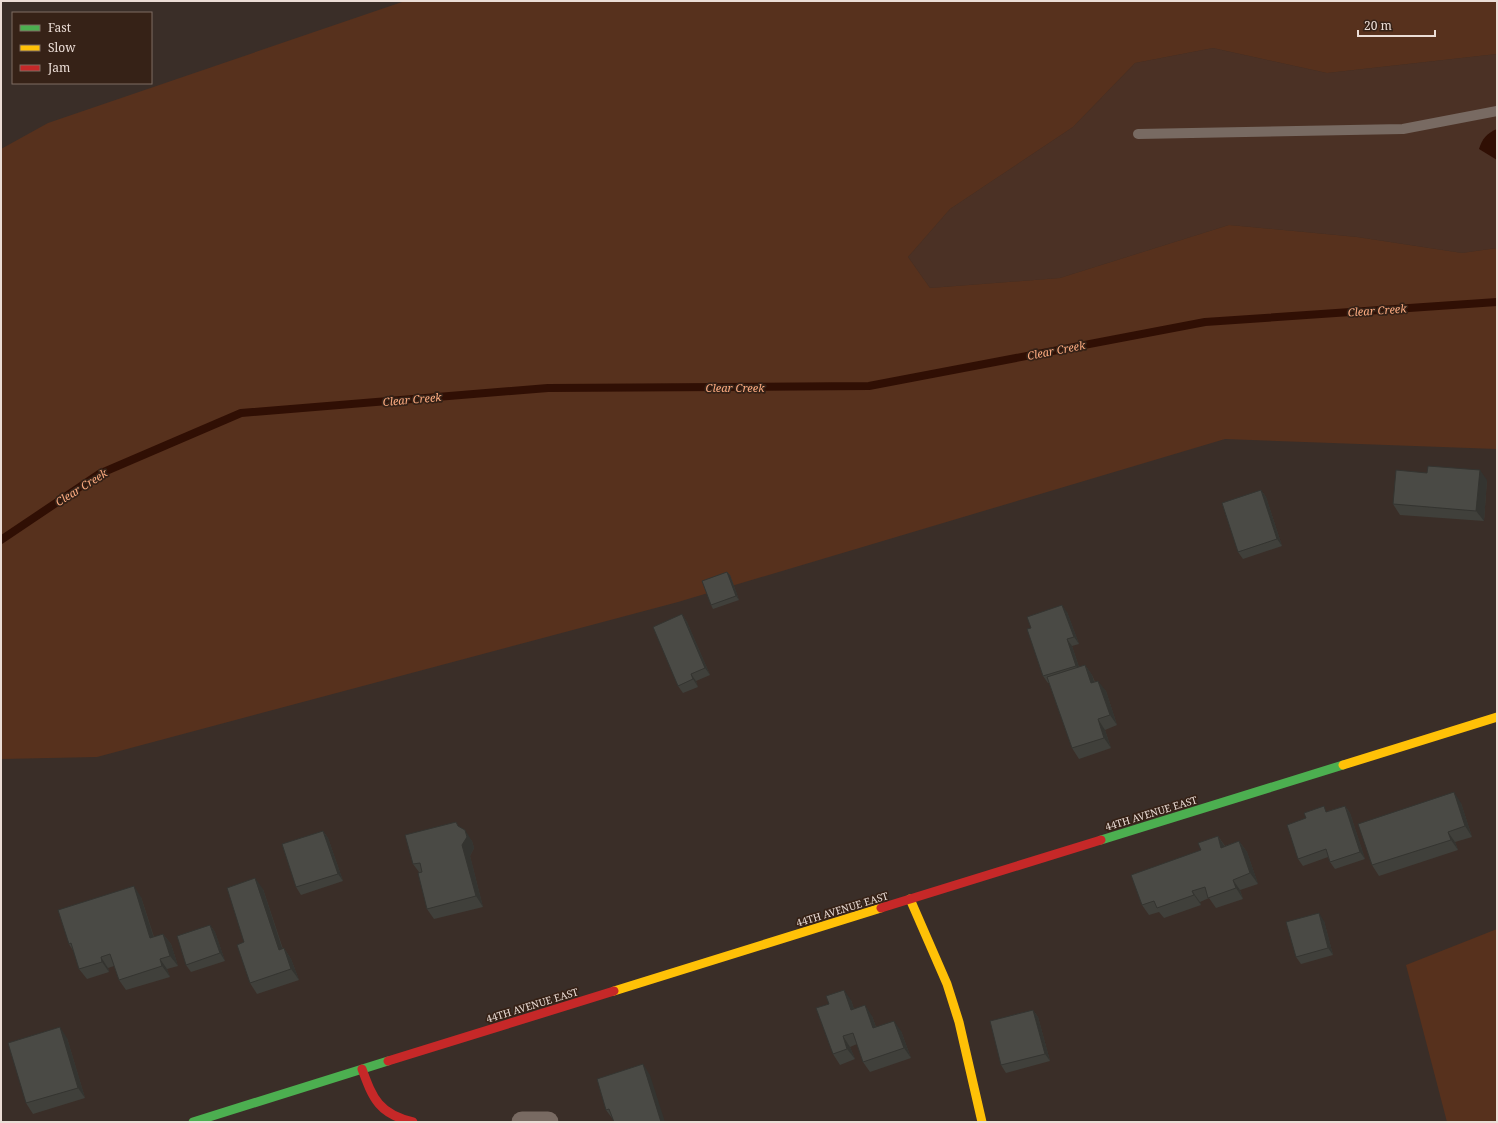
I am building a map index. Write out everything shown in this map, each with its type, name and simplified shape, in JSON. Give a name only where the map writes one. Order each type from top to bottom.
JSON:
[{"type":"street","name":"44TH AVENUE EAST","points":[[193,1122],[1497,717]]},
{"type":"street","points":[[910,899],[947,984],[957,1014],[982,1122]]},
{"type":"street","points":[[362,1069],[371,1095],[390,1113],[400,1119],[413,1122]]},
{"type":"street","points":[[522,1122],[548,1122]]},
{"type":"lane","points":[[1138,134],[1402,129],[1497,111]]},
{"type":"shaded area","points":[[405,1],[1497,1],[1497,54],[1327,73],[1213,48],[1135,63],[1073,127],[950,209],[908,257],[930,288],[1060,278],[1229,225],[1357,237],[1462,253],[1497,248],[1497,449],[1225,439],[678,602],[97,757],[1,759],[1,149],[48,123]]},
{"type":"shaded area","points":[[1213,48],[1327,73],[1497,54],[1497,248],[1462,253],[1357,237],[1229,225],[1060,278],[930,288],[908,257],[950,209],[1073,127],[1135,63]]},
{"type":"shaded area","points":[[1497,129],[1497,160],[1479,149],[1485,137],[1490,132]]},
{"type":"shaded area","points":[[1497,929],[1497,1122],[1447,1122],[1406,965]]},
{"type":"building","points":[[1428,466],[1480,470],[1476,511],[1393,504],[1396,470],[1427,473]]},
{"type":"building","points":[[1261,490],[1277,539],[1238,552],[1222,503]]},
{"type":"building","points":[[727,572],[736,596],[711,605],[702,581]]},
{"type":"building","points":[[1062,605],[1074,637],[1067,639],[1076,666],[1043,676],[1027,629],[1031,628],[1027,617]]},
{"type":"building","points":[[682,614],[705,668],[691,674],[693,679],[678,686],[653,627]]},
{"type":"building","points":[[1085,665],[1091,683],[1098,681],[1110,715],[1098,719],[1104,738],[1072,748],[1047,677]]},
{"type":"building","points":[[1454,792],[1465,826],[1448,832],[1451,840],[1372,865],[1358,824]]},
{"type":"building","points":[[1324,806],[1326,812],[1345,806],[1360,852],[1330,862],[1326,849],[1298,859],[1287,825],[1306,818],[1304,813]]},
{"type":"building","points":[[456,822],[458,826],[465,830],[467,837],[462,845],[476,896],[427,909],[418,873],[422,872],[420,863],[413,864],[405,835]]},
{"type":"building","points":[[323,831],[338,874],[296,887],[282,844]]},
{"type":"building","points":[[1218,836],[1221,848],[1239,841],[1250,873],[1233,880],[1236,888],[1208,898],[1205,887],[1192,891],[1194,895],[1157,908],[1154,901],[1142,905],[1131,875],[1201,850],[1198,843]]},
{"type":"building","points":[[255,878],[279,950],[284,948],[291,969],[250,983],[237,945],[244,942],[227,888]]},
{"type":"building","points":[[134,886],[150,938],[163,934],[170,956],[160,959],[162,966],[119,980],[110,954],[101,957],[102,962],[79,969],[58,910]]},
{"type":"building","points":[[1319,913],[1328,948],[1296,957],[1286,922]]},
{"type":"building","points":[[210,925],[220,953],[186,965],[177,936]]},
{"type":"building","points":[[844,990],[851,1010],[865,1005],[873,1028],[894,1021],[904,1048],[863,1062],[853,1033],[843,1036],[847,1049],[833,1054],[816,1008],[829,1004],[826,996]]},
{"type":"building","points":[[1033,1010],[1045,1054],[1001,1065],[990,1021]]},
{"type":"building","points":[[60,1027],[78,1088],[26,1103],[8,1043]]},
{"type":"building","points":[[643,1064],[661,1122],[614,1122],[609,1109],[606,1110],[597,1079]]},
{"type":"waterway","name":"Clear Creek","points":[[1,540],[99,474],[241,413],[548,388],[869,386],[1205,322],[1497,302]]},
{"type":"traffic: fast","points":[[1101,840],[1343,765]]},
{"type":"traffic: fast","points":[[193,1122],[388,1061]]},
{"type":"traffic: slow","points":[[1343,765],[1497,717]]},
{"type":"traffic: slow","points":[[910,899],[947,984],[959,1022],[982,1122]]},
{"type":"traffic: slow","points":[[614,991],[881,908]]},
{"type":"traffic: jam","points":[[881,908],[1101,840]]},
{"type":"traffic: jam","points":[[388,1061],[614,991]]},
{"type":"traffic: jam","points":[[362,1069],[370,1089],[379,1104],[392,1115],[413,1122]]}]
